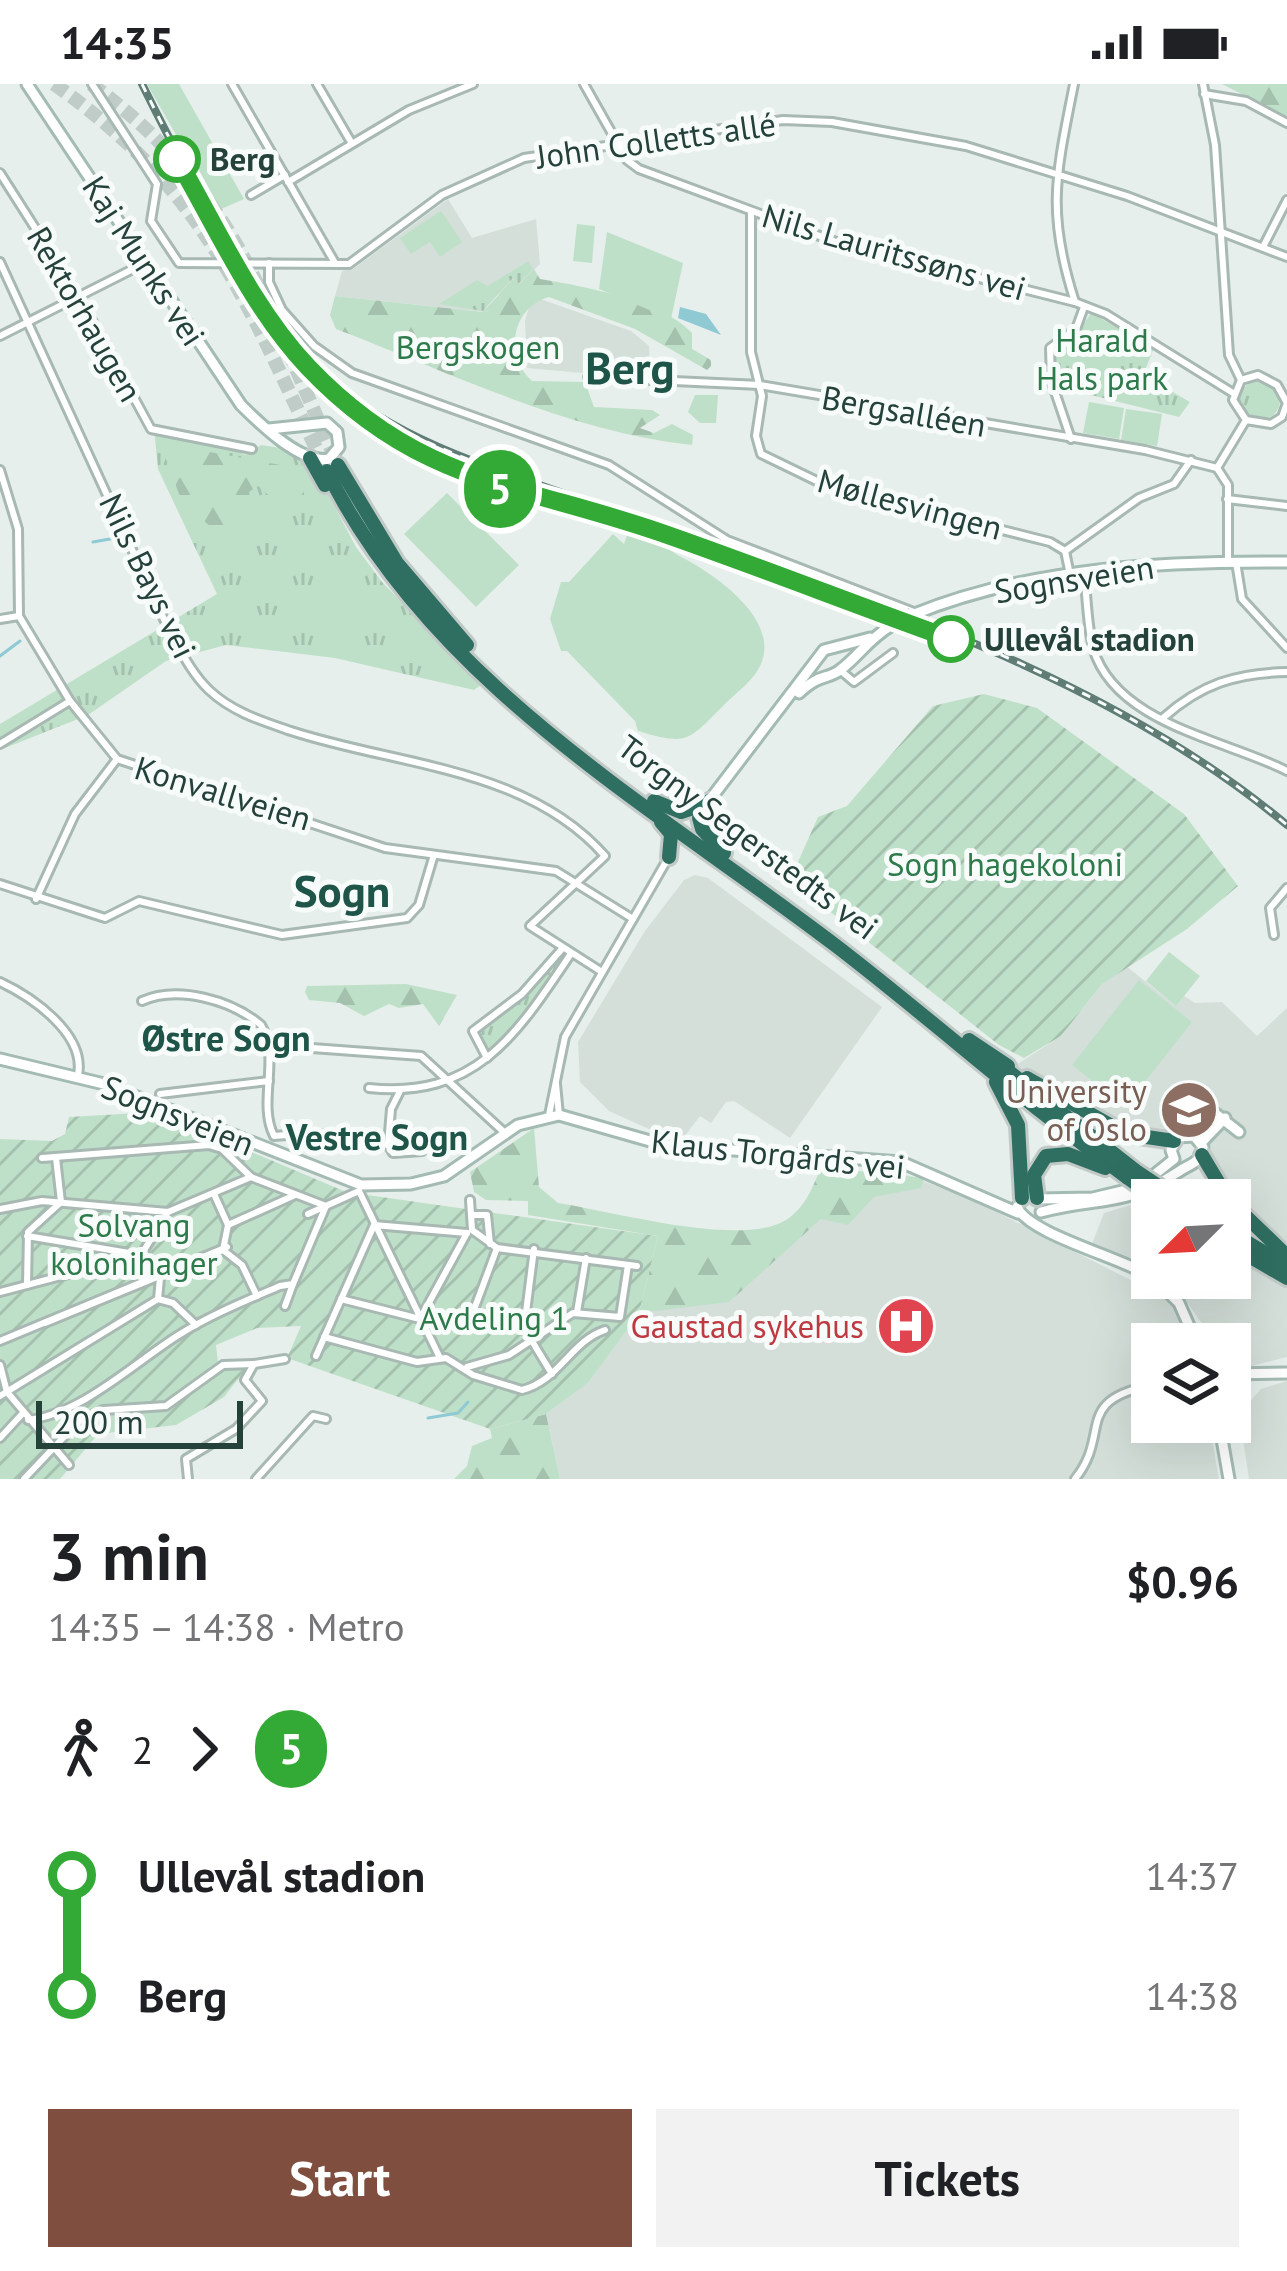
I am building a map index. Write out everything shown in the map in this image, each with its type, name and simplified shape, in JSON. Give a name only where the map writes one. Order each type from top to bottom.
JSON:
[{"type":"highway","points":[[339,447],[378,520],[444,621]]},
{"type":"highway","points":[[307,454],[366,557],[421,612]]},
{"type":"highway","name":"Torgny Segerstedts vei","points":[[651,805],[444,621],[333,468],[366,542],[421,612],[538,721],[651,805],[722,856],[969,1040],[1128,1175]]},
{"type":"highway","points":[[651,805],[687,812],[709,801]]},
{"type":"highway","points":[[709,801],[699,818],[702,830],[722,856]]},
{"type":"highway","points":[[651,805],[671,834],[669,857]]},
{"type":"highway","points":[[669,857],[688,847],[722,856]]},
{"type":"highway","name":"Torgny Segerstedts vei","points":[[722,856],[1135,1179]]},
{"type":"highway","points":[[950,1036],[997,1082],[1015,1115],[1031,1205]]},
{"type":"highway","points":[[969,1040],[1119,1131],[1180,1138]]},
{"type":"highway","points":[[1202,1149],[1218,1179]]},
{"type":"highway","points":[[1031,1205],[1035,1169],[1049,1154],[1074,1156],[1128,1175]]},
{"type":"highway","points":[[1251,1221],[1287,1256]]},
{"type":"highway","points":[[1251,1245],[1287,1266]]},
{"type":"highway","points":[[1251,1258],[1287,1279]]},
{"type":"main road","name":"Kaj Munks vei","points":[[27,84],[224,383],[269,430],[307,454]]},
{"type":"main road","points":[[269,430],[305,430],[327,423],[337,432],[339,447],[326,460],[307,454],[305,430]]},
{"type":"main road","name":"Sognsveien","points":[[837,648],[870,638],[915,614],[1070,575],[1287,562]]},
{"type":"main road","name":"Sognsveien","points":[[843,666],[870,638]]},
{"type":"main road","points":[[709,801],[823,667],[824,650],[837,648],[843,666],[823,667]]},
{"type":"main road","name":"Sognsveien","points":[[0,1059],[78,1076],[361,1185],[411,1184],[443,1176],[530,1119],[554,1115]]},
{"type":"main road","points":[[1031,1205],[1128,1191],[1150,1181],[1174,1159],[1180,1138],[1216,1114],[1239,1132]]},
{"type":"main road","name":"Klaus Torgårds vei","points":[[554,1115],[664,1145],[901,1162],[994,1201],[1031,1205]]},
{"type":"main road","points":[[1031,1205],[1073,1208],[1130,1199],[1187,1166],[1225,1118]]},
{"type":"main road","points":[[1180,1138],[1202,1149]]},
{"type":"main road","points":[[1174,1159],[1187,1166]]},
{"type":"main road","points":[[1031,1205],[1029,1220],[1131,1267]]},
{"type":"main road","points":[[1031,1205],[1057,1232]]},
{"type":"main road","points":[[1057,1232],[1058,1217],[1073,1208]]},
{"type":"main road","points":[[1251,1374],[1287,1373]]},
{"type":"main road","points":[[1222,1443],[1228,1478]]},
{"type":"street","name":"John Colletts allé","points":[[92,84],[157,184],[151,221],[178,263],[352,263],[446,193],[487,172],[544,153],[747,123],[832,122],[965,146],[1220,230],[1287,257]]},
{"type":"street","points":[[232,84],[335,263]]},
{"type":"street","points":[[317,84],[351,142]]},
{"type":"street","points":[[251,195],[472,84]]},
{"type":"street","name":"Nils Lauritssøns vei","points":[[584,84],[634,166],[751,213],[883,256],[1075,302],[1106,314],[1233,393]]},
{"type":"street","points":[[1074,84],[1056,174],[1056,234],[1075,302]]},
{"type":"street","points":[[1241,380],[1231,369],[1229,355],[1215,146],[1203,87],[1246,101],[1287,123]]},
{"type":"street","name":"Rektorhaugen","points":[[0,173],[79,296],[152,429],[252,448]]},
{"type":"street","points":[[1263,246],[1287,200]]},
{"type":"street","name":"Møllesvingen","points":[[751,213],[751,352],[760,385],[757,448],[775,463],[827,486],[1065,550]]},
{"type":"street","name":"Nils Bays vei","points":[[0,262],[168,628],[208,690],[258,721],[383,758],[516,789],[604,854],[578,882]]},
{"type":"street","points":[[269,263],[269,282],[282,310],[330,360],[352,373],[609,465],[727,540],[915,614]]},
{"type":"street","points":[[0,336],[133,269]]},
{"type":"street","points":[[1071,439],[1051,380],[1050,348],[1080,324],[1084,308]]},
{"type":"street","name":"Bergsalléen","points":[[588,377],[760,385],[1217,468]]},
{"type":"street","points":[[1268,378],[1287,403],[1282,417],[1271,424],[1246,420],[1235,407],[1233,393],[1241,380],[1268,378]]},
{"type":"street","points":[[1246,420],[1217,468],[1226,478],[1232,562],[1242,599],[1287,647]]},
{"type":"street","points":[[1070,575],[1065,550],[1139,498],[1174,484],[1191,460]]},
{"type":"street","points":[[0,470],[18,529],[19,616],[0,619]]},
{"type":"street","points":[[1227,499],[1287,506]]},
{"type":"street","points":[[1084,573],[1094,649],[1103,669],[1135,702],[1287,771]]},
{"type":"street","name":"Konvallveien","points":[[19,616],[70,701],[117,759],[385,848],[556,871],[634,918]]},
{"type":"street","points":[[843,666],[854,682],[893,652]]},
{"type":"street","points":[[1163,718],[1197,691],[1225,679],[1287,672]]},
{"type":"street","points":[[0,744],[70,701]]},
{"type":"street","points":[[36,899],[75,814],[117,759]]},
{"type":"street","points":[[554,1115],[562,1044],[669,857]]},
{"type":"street","points":[[0,884],[36,899],[110,918],[139,901],[282,935],[407,918],[419,905],[433,858]]},
{"type":"street","points":[[578,882],[530,926],[602,973]]},
{"type":"street","points":[[1274,935],[1270,908],[1287,888]]},
{"type":"street","points":[[487,1058],[473,1031],[523,994],[566,953]]},
{"type":"street","points":[[369,1088],[400,1091],[451,1081],[487,1058],[537,1005],[566,953]]},
{"type":"street","points":[[0,982],[53,1019],[78,1059],[78,1076]]},
{"type":"street","points":[[142,1001],[167,993],[198,996],[254,1018],[270,1045],[274,1136],[311,1133],[388,1145]]},
{"type":"street","points":[[270,1045],[415,1054],[506,1134]]},
{"type":"street","points":[[160,1094],[269,1081]]},
{"type":"street","points":[[400,1091],[391,1109],[388,1145],[393,1153],[422,1150]]},
{"type":"street","points":[[42,1158],[209,1145],[222,1149],[251,1177],[326,1206]]},
{"type":"street","points":[[56,1157],[61,1202]]},
{"type":"street","points":[[0,1209],[61,1202],[168,1212],[251,1177]]},
{"type":"street","points":[[308,1214],[359,1191],[440,1359]]},
{"type":"street","points":[[214,1194],[228,1225],[225,1248]]},
{"type":"street","points":[[228,1225],[295,1196]]},
{"type":"street","points":[[420,1319],[470,1232],[470,1200]]},
{"type":"street","points":[[27,1286],[27,1236],[61,1202]]},
{"type":"street","points":[[285,1306],[326,1206]]},
{"type":"street","points":[[0,1292],[141,1255],[168,1212]]},
{"type":"street","points":[[471,1215],[487,1215],[493,1246],[475,1307]]},
{"type":"street","points":[[324,1337],[417,1362],[440,1359],[466,1367],[491,1364],[577,1312],[620,1317],[633,1266],[493,1246],[470,1232],[374,1225]]},
{"type":"street","points":[[316,1356],[374,1225]]},
{"type":"street","points":[[27,1236],[141,1255],[159,1276],[158,1299]]},
{"type":"street","points":[[0,1341],[225,1248]]},
{"type":"street","points":[[225,1248],[242,1265],[257,1296]]},
{"type":"street","points":[[534,1249],[524,1328],[552,1374]]},
{"type":"street","points":[[577,1312],[586,1258]]},
{"type":"street","points":[[0,1438],[26,1416],[43,1418],[93,1392],[196,1325],[293,1284]]},
{"type":"street","points":[[4,1394],[158,1299],[172,1303],[196,1325]]},
{"type":"street","points":[[341,1299],[420,1319]]},
{"type":"street","points":[[466,1367],[473,1375],[522,1390],[552,1374],[587,1337],[604,1330]]},
{"type":"street","points":[[24,1479],[75,1424],[103,1410],[166,1406],[223,1365],[285,1359]]},
{"type":"street","points":[[188,1479],[186,1459],[236,1429],[262,1401],[245,1380],[254,1364]]},
{"type":"street","points":[[0,1365],[4,1394],[69,1465]]},
{"type":"street","points":[[1075,1479],[1087,1461],[1101,1407],[1131,1391]]},
{"type":"street","points":[[256,1479],[313,1416],[326,1419]]},
{"type":"shaded area","points":[[448,199],[472,238],[536,219],[540,264],[518,285],[492,297],[484,312],[335,296],[342,271],[353,269]]},
{"type":"shaded area","points":[[532,296],[631,331],[649,346],[650,368],[627,377],[527,368],[525,321]]},
{"type":"shaded area","points":[[695,875],[708,878],[882,1007],[790,1138],[734,1101],[726,1102],[711,1123],[700,1116],[684,1137],[660,1134],[609,1111],[580,1082],[578,1042],[645,931],[684,880]]},
{"type":"shaded area","name":"University of Oslo","points":[[1126,966],[1176,1006],[1184,996],[1195,1003],[1222,1002],[1257,1036],[1287,1008],[1287,1250],[1251,1215],[1251,1179],[1221,1179],[1211,1162],[1209,1140],[1193,1124],[1161,1134],[1136,1130],[1069,1099],[1016,1065],[1061,1036],[1102,984]]},
{"type":"shaded area","name":"Gaustad sykehus","points":[[901,1173],[969,1198],[1131,1280],[1131,1299],[1165,1299],[1180,1323],[1131,1323],[1131,1443],[1213,1443],[1219,1479],[560,1479],[546,1414],[590,1381],[642,1307],[734,1295],[821,1219]]},
{"type":"shaded area","points":[[1131,1205],[1131,1262],[1092,1244],[1104,1213]]},
{"type":"shaded area","points":[[1251,1267],[1287,1285],[1287,1357],[1251,1366],[1251,1323],[1202,1323],[1184,1299],[1251,1299]]},
{"type":"shaded area","points":[[1287,1381],[1287,1479],[1249,1479],[1244,1443],[1251,1443],[1251,1400],[1261,1389]]},
{"type":"green space","points":[[147,84],[179,84],[244,199],[219,210]]},
{"type":"green space","points":[[1222,84],[1287,84],[1287,117]]},
{"type":"green space","points":[[441,211],[462,242],[440,257],[430,242],[411,254],[400,238]]},
{"type":"green space","points":[[577,224],[595,226],[592,263],[573,261]]},
{"type":"green space","points":[[607,232],[683,263],[671,319],[599,289]]},
{"type":"green space","points":[[528,261],[533,269],[518,284],[513,278],[483,311],[439,304],[477,280],[488,286]]},
{"type":"green space","name":"Bergskogen","points":[[534,269],[540,279],[621,297],[662,312],[692,333],[692,349],[711,360],[711,366],[707,370],[635,329],[549,297],[526,311],[520,322],[515,346],[523,371],[532,381],[585,382],[594,407],[652,410],[660,415],[640,428],[654,433],[672,424],[693,435],[692,445],[601,428],[511,399],[336,329],[330,315],[335,296],[483,312],[513,279],[519,284]]},
{"type":"green space","name":"Harald Hals park","points":[[1091,313],[1154,348],[1143,375],[1190,402],[1179,417],[1059,387],[1052,363],[1055,346],[1079,331]]},
{"type":"green space","points":[[1260,380],[1274,386],[1280,400],[1274,414],[1260,420],[1246,414],[1240,400],[1246,386]]},
{"type":"green space","points":[[695,395],[718,395],[716,423],[700,423],[688,412]]},
{"type":"green space","points":[[1089,402],[1124,408],[1119,439],[1083,433]]},
{"type":"green space","points":[[1126,409],[1162,414],[1157,446],[1121,440]]},
{"type":"green space","points":[[154,428],[215,439],[245,455],[261,445],[295,450],[313,466],[356,547],[382,582],[482,684],[474,690],[335,658],[226,645],[166,661],[88,715],[0,750],[0,724],[217,594],[158,469]]},
{"type":"green space","points":[[160,443],[297,468],[307,505],[289,513],[258,486],[249,492],[255,522],[227,536],[185,510]]},
{"type":"green space","points":[[447,493],[519,565],[476,607],[404,534]]},
{"type":"green space","points":[[613,534],[624,544],[627,535],[653,539],[712,576],[742,602],[762,633],[764,649],[754,675],[688,737],[669,739],[638,731],[635,721],[567,651],[561,651],[550,619],[561,582],[569,582]]},
{"type":"green space","points":[[359,589],[370,613],[321,636],[310,611]]},
{"type":"green space","name":"Sogn hagekoloni","points":[[984,694],[1037,708],[1184,814],[1238,886],[1187,929],[1102,984],[1061,1036],[1024,1058],[999,1045],[790,880],[818,817],[847,806],[933,706]]},
{"type":"green space","points":[[561,950],[570,955],[537,1005],[487,1058],[473,1031],[506,1008]]},
{"type":"green space","points":[[1169,952],[1200,976],[1176,1006],[1146,981]]},
{"type":"green space","points":[[1139,980],[1192,1022],[1125,1107],[1072,1065]]},
{"type":"green space","points":[[406,984],[457,995],[439,1026],[423,1004],[399,1008],[389,1004],[364,1016],[340,1003],[309,1000],[305,992],[307,986]]},
{"type":"green space","name":"Solvang kolonihager","points":[[157,1112],[346,1192],[658,1236],[639,1313],[589,1382],[546,1414],[490,1429],[287,1358],[301,1326],[257,1328],[216,1345],[218,1363],[246,1369],[224,1397],[176,1425],[98,1434],[60,1479],[0,1479],[0,1139],[52,1141],[65,1134],[69,1117]]},
{"type":"green space","points":[[534,1128],[539,1187],[558,1203],[675,1225],[766,1228],[793,1215],[821,1167],[924,1178],[921,1188],[874,1197],[848,1225],[821,1219],[729,1302],[639,1313],[658,1236],[528,1215],[528,1201],[486,1200],[474,1192],[470,1172]]},
{"type":"green space","points":[[546,1414],[560,1479],[454,1479],[467,1466],[472,1446],[492,1438],[490,1429]]},
{"type":"water","points":[[680,307],[706,314],[721,335],[678,318]]},
{"type":"waterway","points":[[93,542],[121,537]]},
{"type":"waterway","points":[[0,656],[20,641]]},
{"type":"waterway","points":[[428,1418],[458,1413],[468,1402]]},
{"type":"tunnel","points":[[54,84],[108,126],[188,211],[247,305],[327,471]]},
{"type":"tunnel","points":[[91,84],[140,124],[181,166],[214,210],[267,304],[338,465]]},
{"type":"railway","points":[[142,84],[252,284],[305,355],[360,404],[463,457],[875,604],[1049,676],[1212,768],[1287,825]]},
{"type":"railway","points":[[446,466],[536,499]]},
{"type":"metro line","name":"5","points":[[177,159],[290,346],[340,397],[410,448],[490,485],[658,532],[951,639]]},
{"type":"place","name":"Berg","points":[[177,159]]},
{"type":"place","name":"Ullevål stadion","points":[[951,639]]},
{"type":"place","name":"University of Oslo","points":[[1189,1110]]},
{"type":"place","name":"Gaustad sykehus","points":[[906,1326]]},
{"type":"district","name":"Berg","points":[[630,368]]},
{"type":"district","name":"Sogn","points":[[342,891]]},
{"type":"district","name":"Østre Sogn","points":[[226,1038]]},
{"type":"district","name":"Vestre Sogn","points":[[377,1137]]},
{"type":"park label","name":"Avdeling 1","points":[[494,1318]]}]
